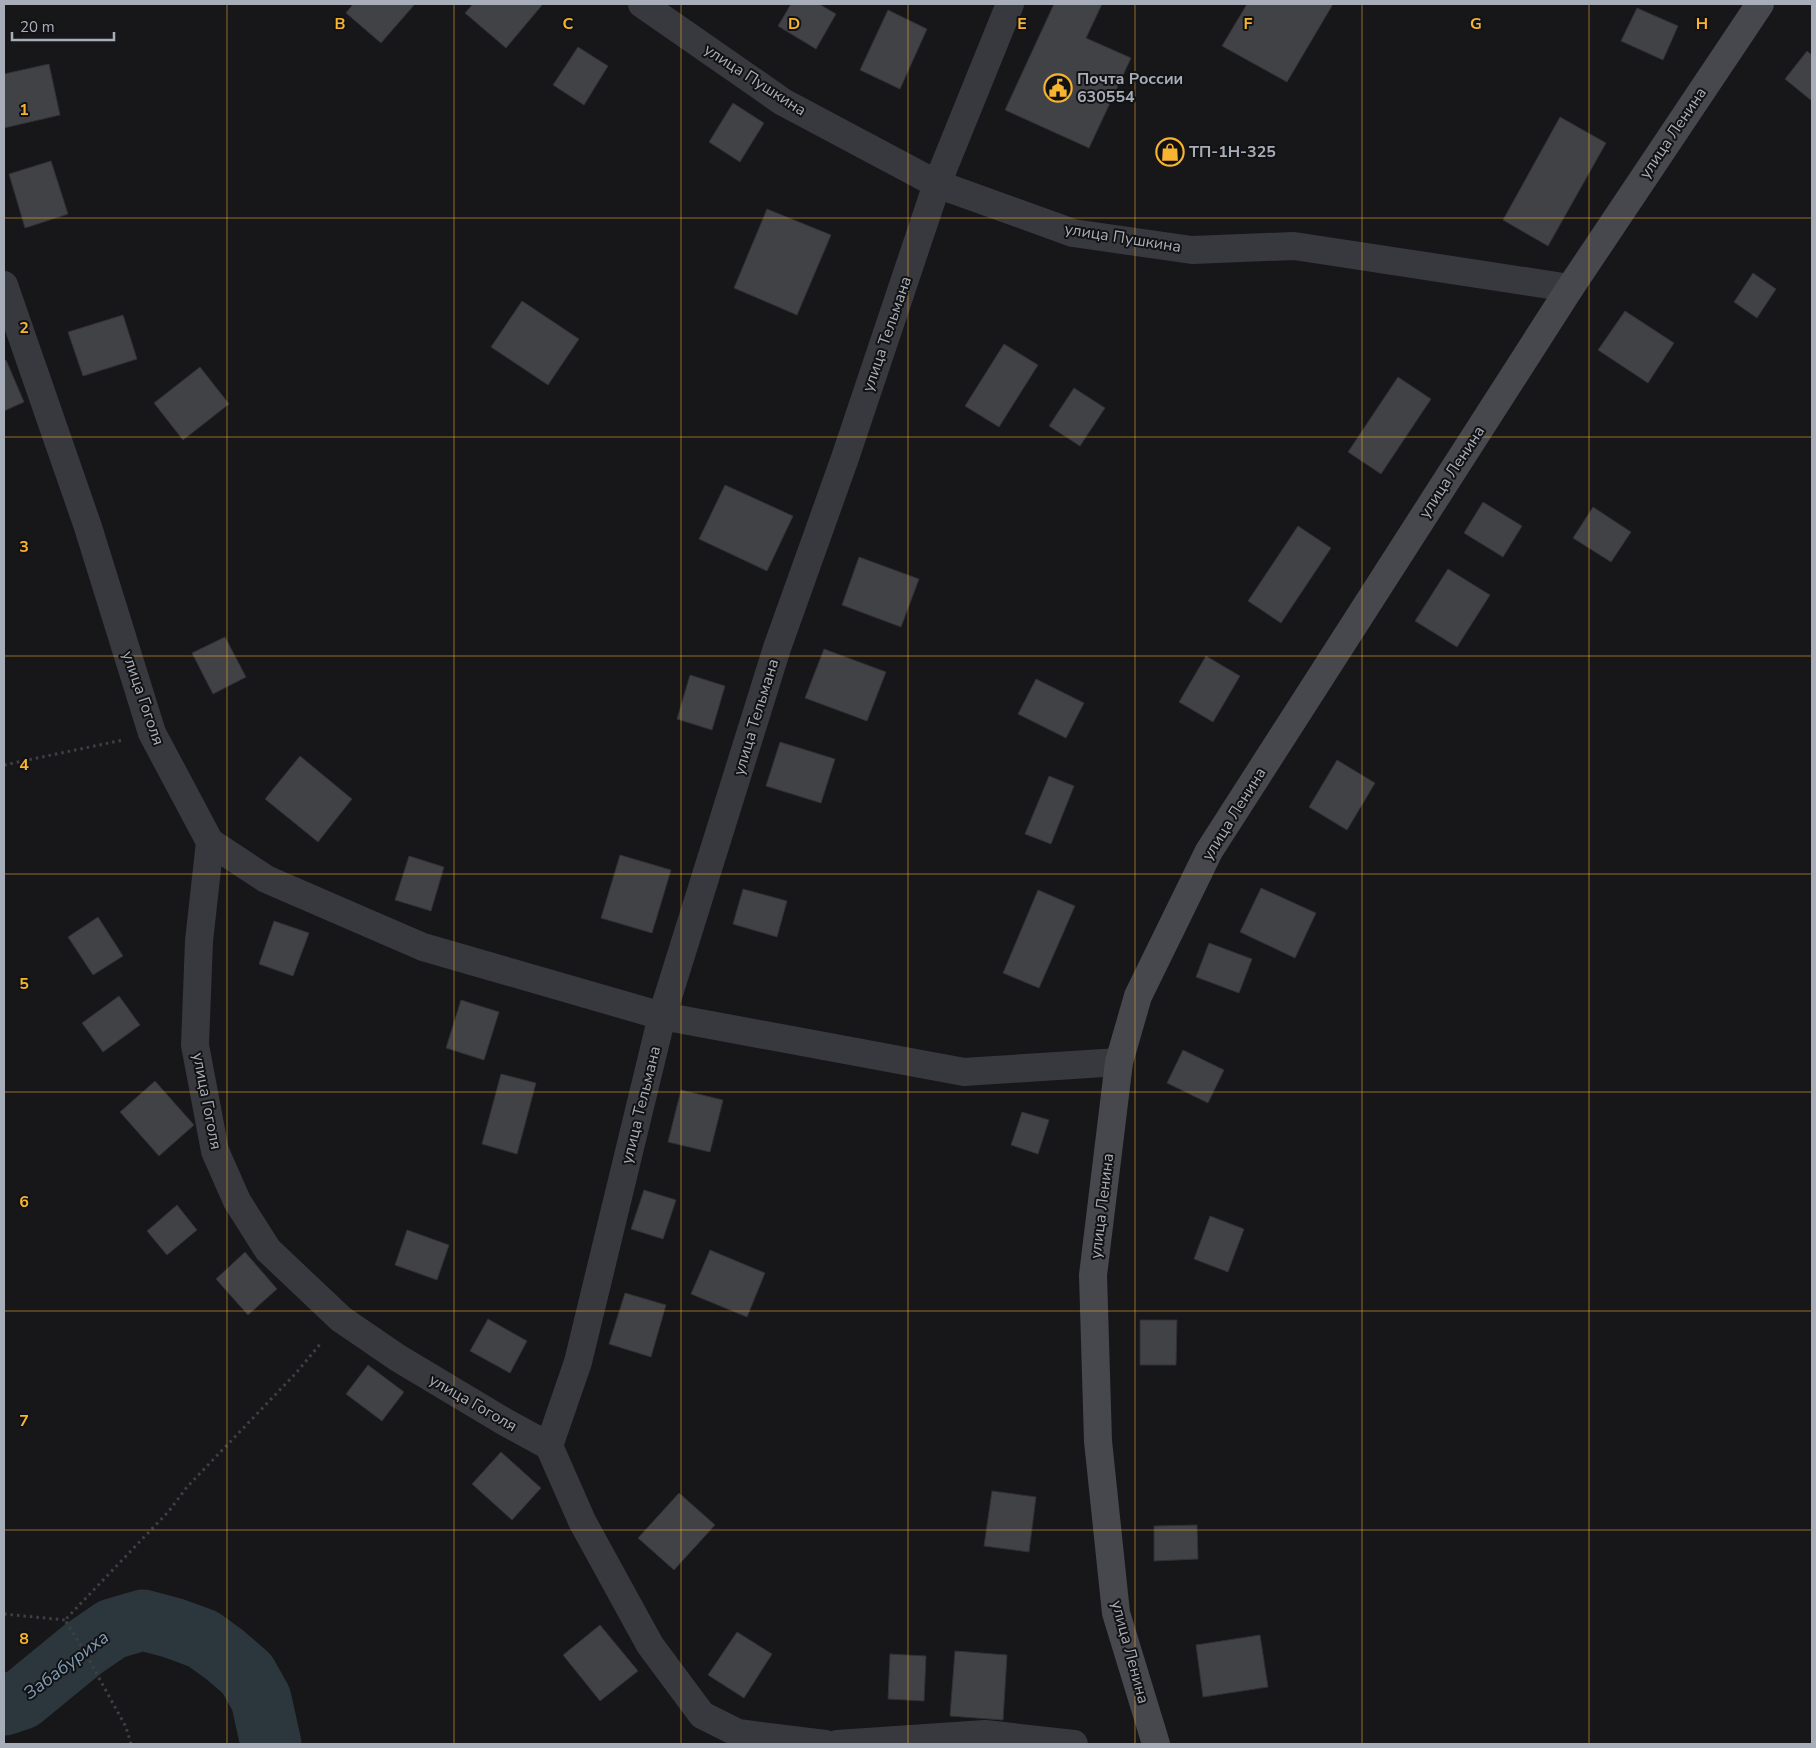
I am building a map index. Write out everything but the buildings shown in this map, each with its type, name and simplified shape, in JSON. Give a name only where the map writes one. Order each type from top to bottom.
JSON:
[{"type":"main road","name":"улица Ленина","points":[[1156,1744],[1116,1613],[1098,1441],[1093,1275],[1119,1062],[1138,996],[1209,851],[1570,288],[1760,4]]},
{"type":"street","name":"улица Пушкина","points":[[642,4],[783,102],[937,184],[1072,233],[1192,250],[1294,246],[1570,288]]},
{"type":"street","name":"улица Тельмана","points":[[549,1446],[578,1362],[662,1016],[777,648],[845,458],[937,184],[1010,4]]},
{"type":"street","name":"улица Гоголя","points":[[4,285],[88,527],[152,733],[210,842],[199,941],[195,1044],[215,1151],[236,1201],[268,1250],[341,1319],[398,1358],[549,1446]]},
{"type":"street","points":[[210,842],[266,879],[423,947],[662,1016],[964,1072],[1119,1062]]},
{"type":"street","points":[[549,1446],[582,1521],[650,1645],[702,1715],[738,1733],[825,1744]]},
{"type":"street","points":[[837,1744],[985,1734],[1074,1744]]},
{"type":"path","points":[[4,765],[152,733]]},
{"type":"path","points":[[65,1620],[169,1511],[187,1486],[296,1373],[341,1319]]},
{"type":"path","points":[[4,1614],[65,1620]]},
{"type":"path","points":[[65,1620],[126,1727],[131,1744]]},
{"type":"waterway","name":"Забабуриха","points":[[4,1705],[22,1699],[83,1649],[112,1629],[143,1620],[203,1639],[247,1674],[261,1699],[271,1744]]},
{"type":"place","name":"Почта России 630554","points":[[1058,88]]},
{"type":"place","name":"ТП-1Н-325","points":[[1170,152]]}]
